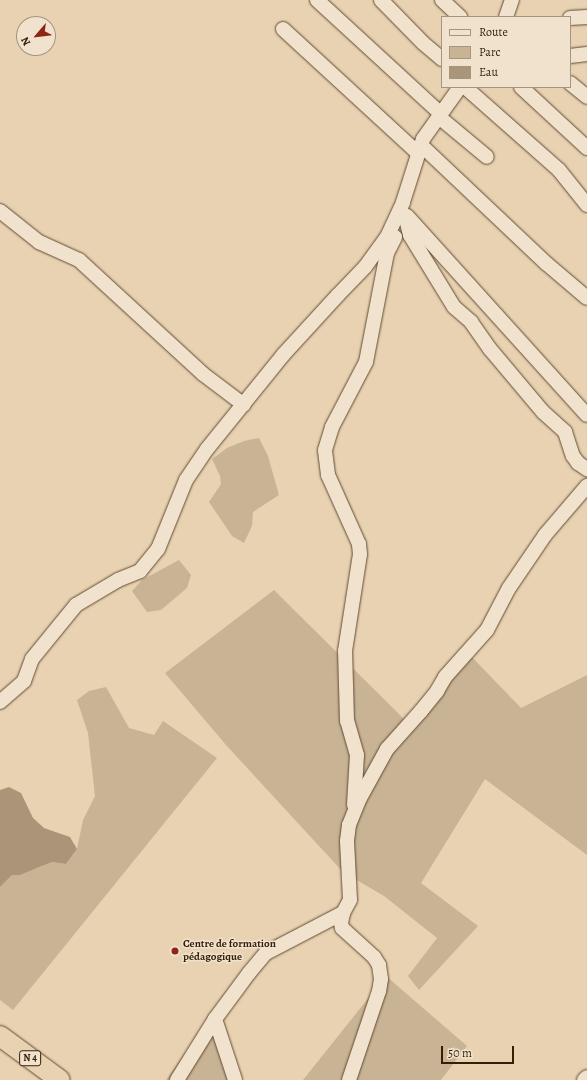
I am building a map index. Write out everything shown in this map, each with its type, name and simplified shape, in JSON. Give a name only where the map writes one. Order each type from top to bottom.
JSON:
[{"type":"highway","name":"N 4","points":[[0,1036],[60,1080]]},
{"type":"highway","name":"N 4","points":[[0,1051],[39,1080]]},
{"type":"street","points":[[317,0],[440,116],[486,157]]},
{"type":"street","points":[[381,0],[423,43],[441,58]]},
{"type":"street","points":[[442,0],[459,16]]},
{"type":"street","points":[[571,18],[587,17]]},
{"type":"street","points":[[283,29],[418,154],[587,298]]},
{"type":"street","points":[[571,56],[587,54]]},
{"type":"street","points":[[571,84],[587,97]]},
{"type":"street","points":[[0,702],[24,681],[32,659],[76,605],[118,580],[140,571],[158,549],[186,480],[208,449],[283,355],[365,267],[387,237],[403,202],[423,139],[459,88]]},
{"type":"street","points":[[466,88],[559,170],[587,205]]},
{"type":"street","points":[[522,88],[587,148]]},
{"type":"street","points":[[354,813],[357,755],[347,721],[345,651],[360,554],[359,544],[328,475],[325,450],[332,427],[366,362],[387,253],[411,199],[418,154]]},
{"type":"street","points":[[0,211],[39,242],[79,260],[203,374],[244,405]]},
{"type":"street","points":[[405,215],[585,407]]},
{"type":"street","points":[[405,215],[413,241],[454,307],[471,322],[490,349],[543,412],[565,432],[573,456],[578,463],[587,469]]},
{"type":"street","points":[[349,1080],[379,991],[381,979],[379,965],[374,957],[342,928],[341,923],[343,914],[350,900],[347,842],[349,825],[360,798],[387,749],[421,711],[437,691],[445,677],[487,630],[509,588],[545,535],[587,486]]},
{"type":"street","points":[[177,1080],[215,1019],[249,973],[266,953],[343,914]]},
{"type":"street","points":[[215,1019],[235,1080]]},
{"type":"street","points":[[584,1080],[587,1077]]},
{"type":"green space","points":[[259,438],[268,456],[279,495],[253,512],[252,526],[244,543],[232,536],[209,502],[221,484],[220,476],[212,459],[227,448],[244,441]]},
{"type":"green space","points":[[179,560],[191,575],[187,588],[161,610],[147,612],[132,591],[142,580]]},
{"type":"green space","points":[[274,590],[409,724],[467,652],[521,708],[587,675],[587,855],[485,779],[421,883],[478,926],[419,990],[408,976],[437,938],[384,896],[343,872],[226,745],[165,673]]},
{"type":"green space","points":[[106,687],[129,728],[154,735],[163,721],[217,758],[13,1010],[0,1000],[0,887],[12,875],[20,875],[52,862],[66,864],[77,849],[83,820],[95,796],[88,733],[77,700],[89,691]]},
{"type":"green space","points":[[386,976],[467,1046],[441,1080],[303,1080]]},
{"type":"green space","points":[[212,1016],[235,1080],[166,1080]]},
{"type":"water","points":[[9,787],[21,793],[33,818],[44,828],[70,837],[77,849],[66,864],[52,862],[20,875],[12,875],[0,887],[0,790]]},
{"type":"place","name":"Centre de formation pédagogique","points":[[175,951]]}]
